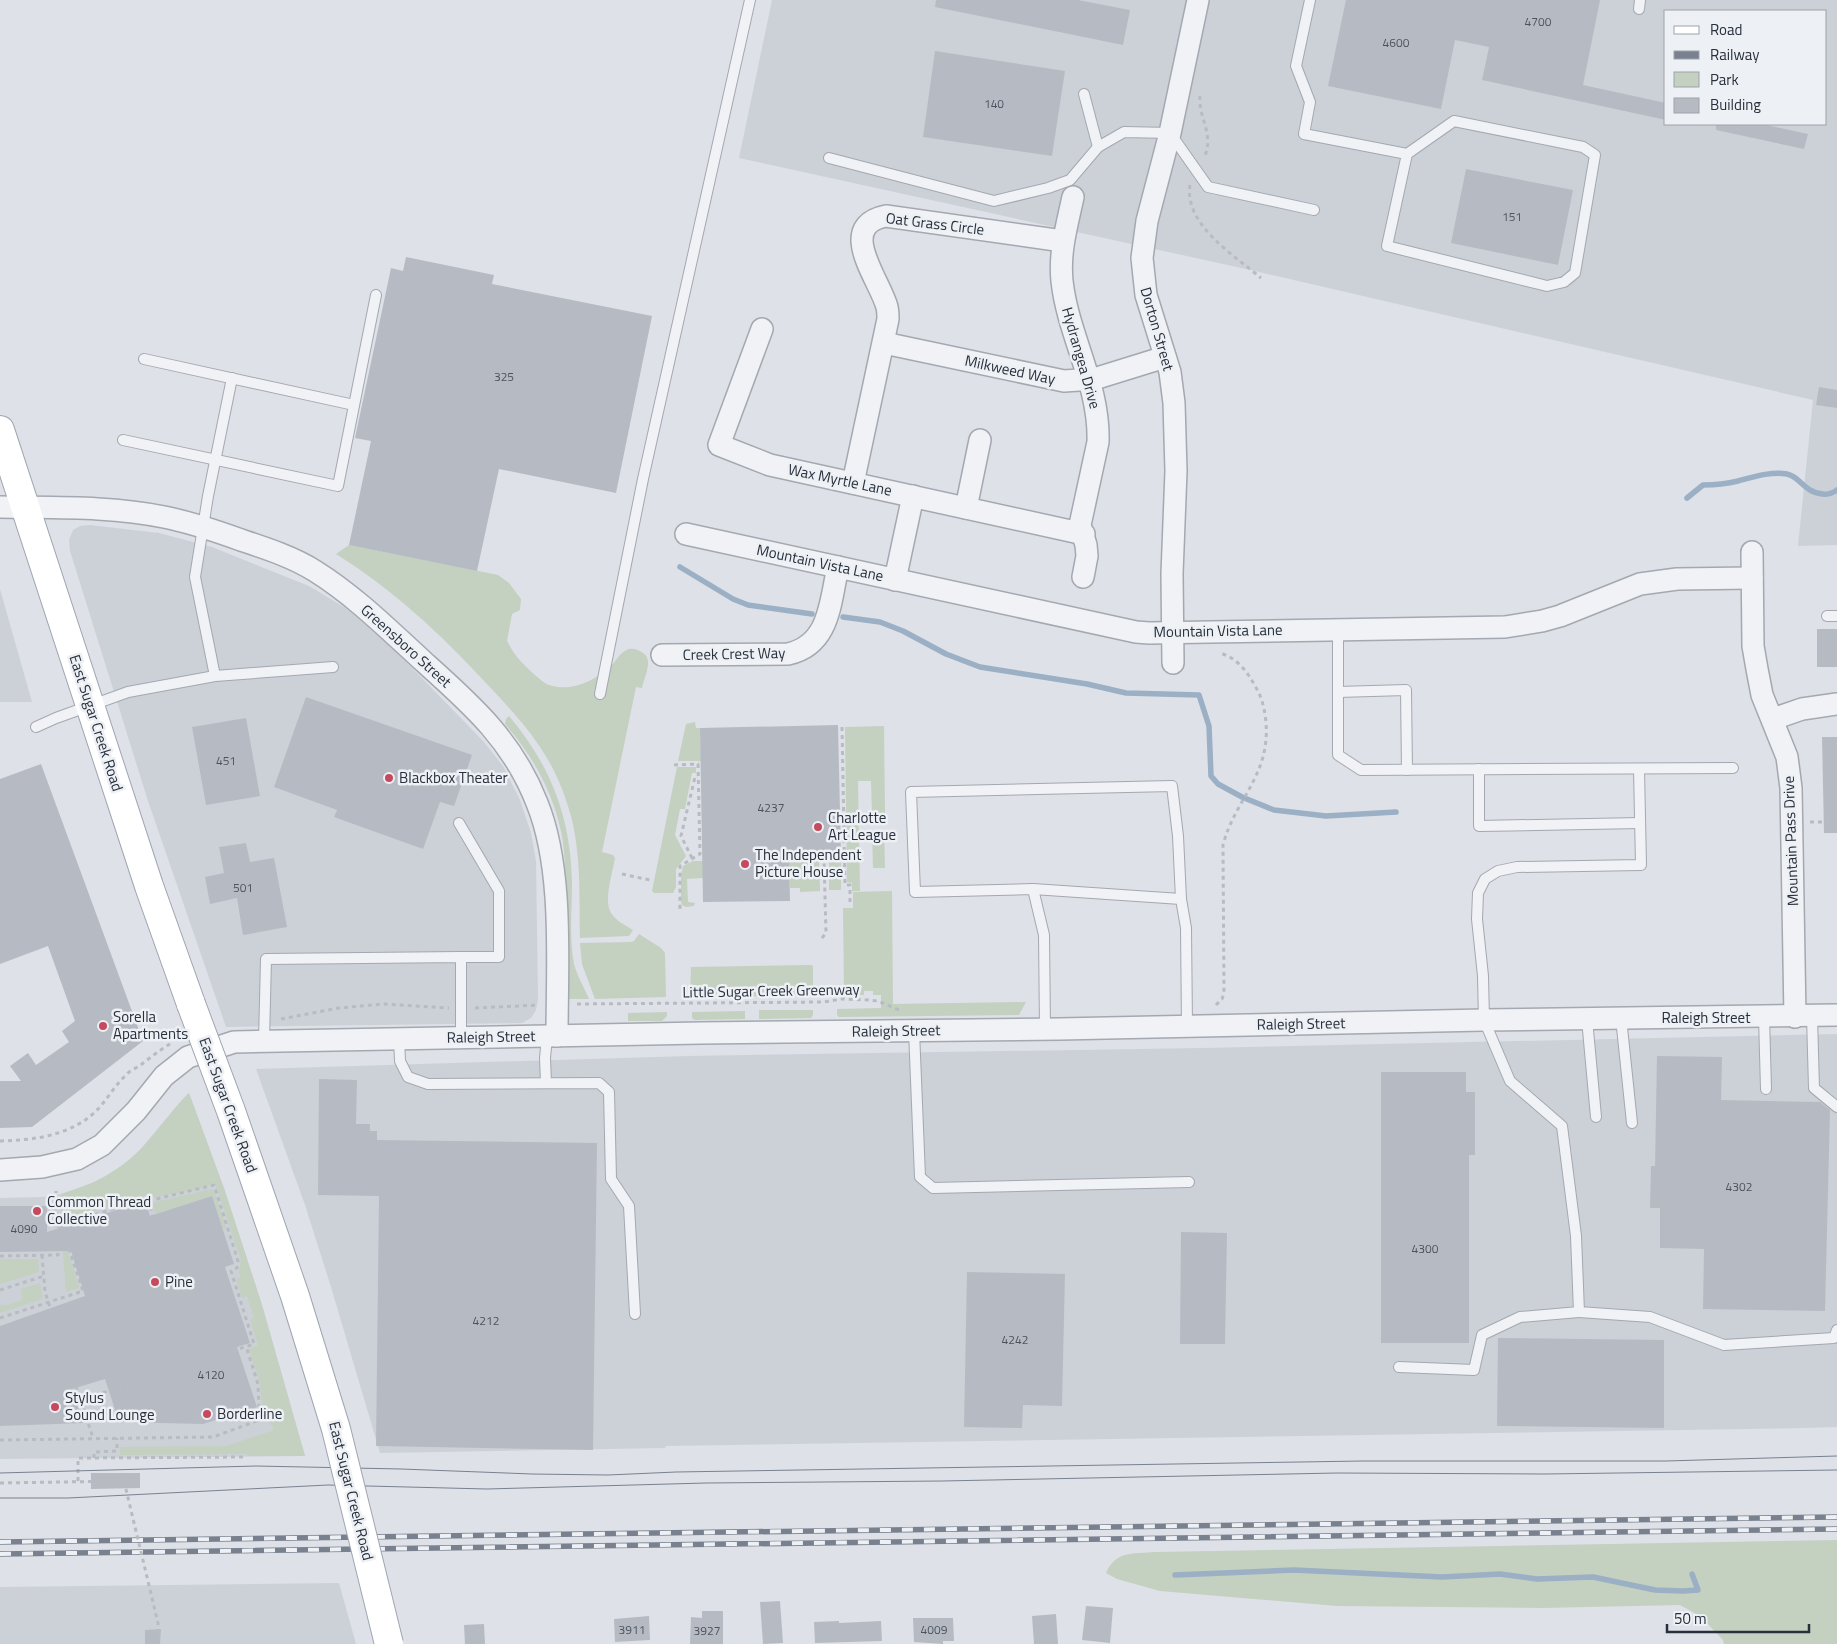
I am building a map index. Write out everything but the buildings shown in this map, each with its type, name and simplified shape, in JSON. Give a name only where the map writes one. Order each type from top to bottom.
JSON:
[{"type":"main road","name":"East Sugar Creek Road","points":[[0,430],[12,508],[90,706],[149,886],[231,1111],[298,1306],[336,1429],[389,1644]]},
{"type":"street","name":"Dorton Street","points":[[1173,663],[1172,574],[1176,470],[1175,412],[1173,388],[1146,295],[1142,258],[1147,221],[1170,133],[1198,0]]},
{"type":"street","name":"Hydrangea Drive","points":[[1073,197],[1063,241],[1061,262],[1064,297],[1095,401],[1098,428],[1098,442],[1080,525],[1084,534],[1087,556],[1084,577]]},
{"type":"street","name":"Oat Grass Circle","points":[[853,483],[888,319],[888,308],[863,252],[861,240],[863,231],[870,221],[886,216],[1063,241]]},
{"type":"street","name":"Wax Myrtle Lane","points":[[762,329],[719,445],[770,465],[1084,534]]},
{"type":"street","name":"Milkweed Way","points":[[884,343],[1052,379],[1071,381],[1089,380],[1165,357]]},
{"type":"street","points":[[966,508],[980,440]]},
{"type":"street","points":[[895,580],[913,496]]},
{"type":"street","name":"Greensboro Street","points":[[12,508],[122,512],[163,516],[263,547],[312,570],[345,592],[472,705],[498,734],[516,761],[538,803],[549,840],[556,914],[557,1005],[552,1037]]},
{"type":"street","name":"Mountain Vista Lane","points":[[686,534],[1136,632],[1505,627],[1524,625],[1560,616],[1640,584],[1677,579],[1752,578]]},
{"type":"street","name":"Mountain Pass Drive","points":[[1752,552],[1753,646],[1762,695],[1787,757],[1791,788],[1803,1017]]},
{"type":"street","name":"Creek Crest Way","points":[[662,655],[788,654],[807,646],[822,631],[838,567]]},
{"type":"street","points":[[1773,719],[1802,709],[1837,704]]},
{"type":"street","name":"Raleigh Street","points":[[0,1170],[42,1168],[76,1159],[102,1145],[136,1111],[164,1076],[188,1058],[234,1042],[1045,1029],[1187,1018],[1484,1020],[1837,1016]]},
{"type":"lane","points":[[600,694],[643,479],[750,0]]},
{"type":"lane","points":[[1310,0],[1296,66],[1310,102],[1304,134],[1407,154],[1454,121],[1584,147],[1595,155],[1575,273],[1564,282],[1547,286],[1387,246],[1407,154]]},
{"type":"lane","points":[[1084,94],[1098,147]]},
{"type":"lane","points":[[829,158],[994,201],[1048,188],[1070,180],[1098,147],[1124,132],[1170,133],[1208,187],[1314,210]]},
{"type":"lane","points":[[123,440],[338,486],[376,295]]},
{"type":"lane","points":[[144,359],[354,404]]},
{"type":"lane","points":[[215,676],[194,577],[232,378]]},
{"type":"lane","points":[[1338,629],[1338,755],[1361,770],[1732,768]]},
{"type":"lane","points":[[36,727],[128,692],[215,676],[333,668]]},
{"type":"lane","points":[[1338,692],[1406,690],[1407,770]]},
{"type":"lane","points":[[1479,769],[1479,826],[1640,824]]},
{"type":"lane","points":[[1580,1312],[1576,1236],[1562,1126],[1510,1081],[1484,1020],[1483,976],[1477,919],[1478,893],[1485,879],[1498,871],[1517,867],[1641,865],[1639,769]]},
{"type":"lane","points":[[1181,899],[1033,889],[915,892],[911,792],[1172,786],[1178,836],[1181,899],[1186,928],[1187,1018]]},
{"type":"lane","points":[[264,1042],[266,959],[499,957],[499,891],[459,822]]},
{"type":"lane","points":[[1033,889],[1044,935],[1045,1029]]},
{"type":"lane","points":[[461,957],[462,1038]]},
{"type":"lane","points":[[1764,1017],[1766,1088]]},
{"type":"lane","points":[[1803,1017],[1814,1088],[1837,1106]]},
{"type":"lane","points":[[1620,1018],[1632,1123]]},
{"type":"lane","points":[[1587,1019],[1596,1117]]},
{"type":"lane","points":[[914,1031],[920,1177],[933,1188],[1189,1182]]},
{"type":"lane","points":[[546,1083],[545,1058],[552,1037]]},
{"type":"lane","points":[[399,1038],[400,1061],[408,1077],[428,1084],[600,1083],[609,1092],[611,1179],[630,1206],[635,1314]]},
{"type":"lane","points":[[1400,1367],[1474,1370],[1482,1334],[1520,1317],[1580,1312],[1650,1318],[1724,1344],[1834,1338],[1837,1330]]},
{"type":"path","points":[[1200,93],[1200,110],[1207,130],[1208,142],[1206,153],[1196,170],[1190,187],[1189,198],[1197,220],[1206,232],[1261,278]]},
{"type":"path","points":[[1187,1018],[1218,1004],[1224,993],[1222,850],[1225,836],[1255,778],[1266,748],[1265,712],[1259,692],[1249,673],[1237,661],[1219,652]]},
{"type":"path","points":[[842,727],[845,885],[850,885],[850,904]]},
{"type":"path","points":[[674,765],[698,764],[700,854],[680,866],[680,910]]},
{"type":"path","points":[[692,858],[681,836],[694,777],[698,777]]},
{"type":"path","points":[[1808,822],[1837,822]]},
{"type":"path","points":[[795,860],[844,858]]},
{"type":"path","points":[[822,938],[826,933],[824,859]]},
{"type":"path","points":[[622,874],[650,880]]},
{"type":"path","name":"Little Sugar Creek Greenway","points":[[265,1020],[284,1019],[339,1008],[383,1004],[461,1008],[815,1002],[850,999],[878,1001],[903,1012]]},
{"type":"path","points":[[0,1141],[36,1139],[60,1133],[80,1123],[94,1112],[127,1074],[153,1054],[174,1042]]},
{"type":"path","points":[[80,1400],[254,1344],[231,1271],[237,1268],[238,1261],[214,1186],[148,1201]]},
{"type":"path","points":[[0,1256],[58,1255],[59,1226],[56,1191]]},
{"type":"path","points":[[59,1226],[147,1198],[168,1263]]},
{"type":"path","points":[[0,1318],[83,1292],[59,1226]]},
{"type":"path","points":[[42,1255],[45,1292],[93,1438]]},
{"type":"path","points":[[0,1290],[44,1276]]},
{"type":"path","points":[[0,1440],[213,1437],[265,1418],[259,1406],[258,1384],[246,1346]]},
{"type":"path","points":[[94,1458],[94,1452],[117,1452],[117,1438]]},
{"type":"path","points":[[78,1481],[78,1458],[247,1457]]},
{"type":"path","points":[[0,1483],[124,1481],[158,1623],[158,1640]]},
{"type":"shaded area","points":[[772,0],[1837,0],[1837,545],[1798,546],[1813,400],[1255,271],[739,158]]},
{"type":"shaded area","points":[[90,525],[159,533],[212,547],[309,586],[344,607],[383,638],[484,742],[503,766],[520,800],[531,833],[536,861],[538,999],[536,1010],[531,1018],[522,1023],[226,1027],[148,801],[70,551],[69,540],[73,530],[80,526]]},
{"type":"shaded area","points":[[0,589],[32,702],[0,702]]},
{"type":"shaded area","points":[[1837,1034],[1837,1427],[1805,1428],[666,1446],[665,1448],[380,1453],[305,1205],[256,1069],[688,1056],[1201,1048]]},
{"type":"shaded area","points":[[189,1093],[225,1191],[262,1305],[305,1456],[0,1459],[0,1198],[43,1197],[61,1194],[111,1174],[139,1151]]},
{"type":"shaded area","points":[[339,1583],[356,1644],[0,1644],[0,1587]]},
{"type":"green space","points":[[349,545],[498,575],[509,583],[521,599],[520,610],[512,614],[507,641],[523,664],[549,685],[557,687],[573,686],[596,678],[629,649],[638,650],[646,656],[648,660],[647,669],[642,688],[636,687],[602,852],[613,855],[615,858],[608,894],[609,907],[615,918],[633,930],[629,936],[580,938],[579,870],[572,820],[553,768],[544,752],[511,710],[433,630],[377,582],[336,554]]},
{"type":"green space","points":[[509,716],[524,735],[547,774],[563,815],[571,859],[572,954],[577,973],[589,999],[568,999],[565,867],[561,831],[552,801],[540,774],[524,748],[505,724]]},
{"type":"green space","points":[[695,722],[696,728],[700,728],[701,761],[678,761],[686,724]]},
{"type":"green space","points":[[884,726],[885,814],[872,814],[871,781],[858,781],[860,891],[852,891],[852,883],[847,882],[845,727]]},
{"type":"green space","points":[[677,767],[696,767],[696,773],[692,773],[685,809],[680,809],[675,835],[686,856],[676,869],[676,887],[673,893],[654,893],[652,891]]},
{"type":"green space","points":[[872,831],[884,831],[885,868],[873,868]]},
{"type":"green space","points":[[693,861],[703,861],[703,878],[687,879],[688,902],[695,903],[694,906],[686,907],[681,902],[681,875],[683,866]]},
{"type":"green space","points":[[819,861],[820,891],[800,892],[800,888],[790,888],[789,862]]},
{"type":"green space","points":[[841,861],[841,890],[829,890],[829,862]]},
{"type":"green space","points":[[892,891],[893,1004],[1026,1002],[1019,1015],[839,1017],[837,1009],[881,1008],[881,995],[873,995],[873,991],[864,991],[864,995],[844,995],[843,908],[853,908],[853,892]]},
{"type":"green space","points":[[639,934],[661,948],[665,953],[666,997],[595,999],[582,964],[580,943],[631,942]]},
{"type":"green space","points":[[813,966],[813,995],[690,998],[691,967]]},
{"type":"green space","points":[[759,1010],[813,1010],[813,1015],[811,1018],[759,1019]]},
{"type":"green space","points":[[745,1011],[745,1019],[695,1020],[692,1018],[692,1012]]},
{"type":"green space","points":[[667,1012],[667,1016],[662,1021],[628,1021],[628,1013]]},
{"type":"green space","points":[[189,1093],[225,1191],[262,1305],[305,1456],[247,1456],[247,1454],[120,1455],[120,1447],[226,1446],[274,1430],[262,1405],[260,1383],[249,1349],[258,1345],[250,1320],[254,1319],[247,1296],[242,1298],[236,1279],[241,1277],[239,1272],[241,1260],[215,1183],[197,1189],[151,1198],[149,1194],[61,1222],[61,1194],[98,1180],[120,1167],[140,1150]]},
{"type":"green space","points":[[211,1189],[214,1190],[226,1228],[223,1229],[212,1196],[156,1214],[152,1203]]},
{"type":"green space","points":[[64,1240],[79,1288],[66,1292],[62,1241]]},
{"type":"green space","points":[[0,1259],[38,1259],[39,1272],[0,1284]]},
{"type":"green space","points":[[40,1283],[43,1299],[0,1313],[0,1305],[8,1305],[22,1300],[21,1289]]},
{"type":"green space","points":[[1837,1540],[1837,1644],[1724,1644],[1723,1640],[1700,1616],[1680,1605],[1542,1608],[1337,1606],[1160,1591],[1117,1579],[1106,1573],[1115,1560],[1133,1553]]},
{"type":"waterway","points":[[1687,498],[1703,485],[1729,483],[1775,473],[1792,476],[1816,493],[1827,494],[1837,490]]},
{"type":"waterway","points":[[680,567],[733,599],[748,605],[812,614]]},
{"type":"waterway","points":[[843,617],[880,622],[903,631],[946,654],[980,667],[1087,684],[1126,693],[1199,695],[1209,726],[1211,776],[1218,784],[1242,797],[1274,810],[1326,816],[1396,812]]},
{"type":"waterway","points":[[1175,1575],[1294,1570],[1442,1577],[1500,1574],[1537,1579],[1593,1577],[1655,1590],[1698,1590],[1692,1574]]},
{"type":"tram line","points":[[0,1473],[256,1466],[608,1475],[676,1472],[1362,1461],[1666,1461],[1837,1456]]},
{"type":"tram line","points":[[0,1498],[68,1498],[328,1485],[487,1489],[706,1483],[942,1481],[1337,1473],[1545,1474],[1837,1470]]},
{"type":"railway","points":[[0,1542],[1837,1517]]},
{"type":"railway","points":[[0,1554],[1837,1529]]},
{"type":"place","name":"Blackbox Theater","points":[[389,778]]},
{"type":"place","name":"Charlotte Art League","points":[[818,827]]},
{"type":"place","name":"The Independent Picture House","points":[[745,864]]},
{"type":"place","name":"Sorella Apartments","points":[[103,1026]]},
{"type":"place","name":"Common Thread Collective","points":[[37,1211]]},
{"type":"place","name":"Pine","points":[[155,1282]]},
{"type":"place","name":"Stylus Sound Lounge","points":[[55,1407]]},
{"type":"place","name":"Borderline","points":[[207,1414]]}]
